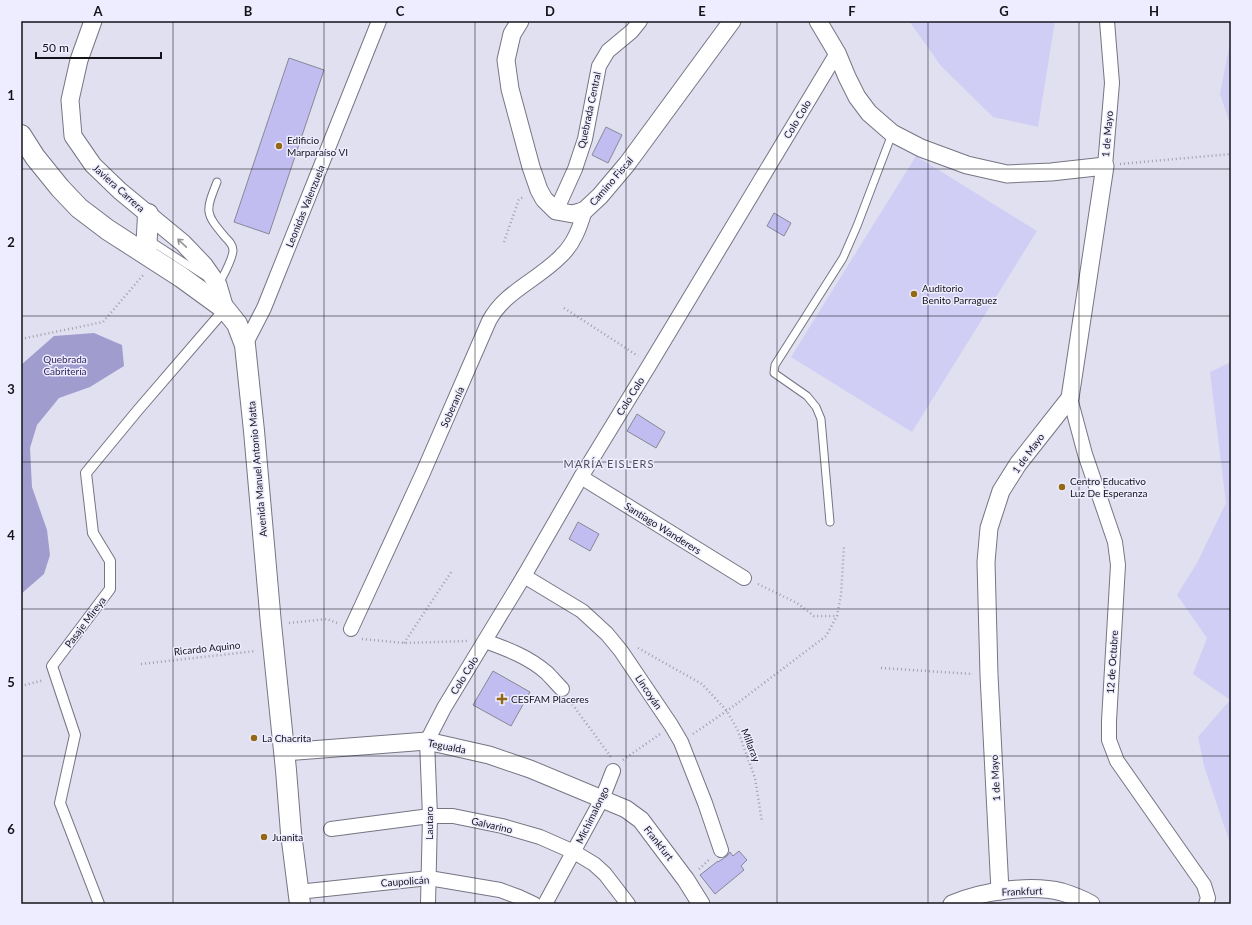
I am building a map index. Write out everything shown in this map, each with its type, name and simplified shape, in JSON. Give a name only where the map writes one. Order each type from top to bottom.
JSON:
[{"type":"main road","name":"Avenida Manuel Antonio Matta","points":[[21,135],[35,157],[60,188],[79,208],[108,230],[149,251],[225,309],[237,324],[245,345],[271,624],[299,898]]},
{"type":"main road","points":[[148,214],[149,251]]},
{"type":"street","name":"Javiera Carrera","points":[[93,21],[79,60],[70,100],[74,136],[93,165],[120,191],[183,243],[204,265],[218,285],[225,309]]},
{"type":"street","name":"Leonidas Valenzuela","points":[[245,345],[264,308],[380,21]]},
{"type":"street","points":[[520,21],[512,34],[506,60],[510,90],[531,168],[539,190],[544,199],[556,211]]},
{"type":"street","name":"Quebrada Central","points":[[556,211],[575,169],[585,138],[599,66],[608,51],[640,21]]},
{"type":"street","name":"Camino Fiscal","points":[[556,211],[573,214],[585,210],[609,186],[627,164],[732,21]]},
{"type":"street","points":[[818,21],[837,53],[857,97],[869,114],[892,133],[921,148],[967,165],[1008,174],[1051,172],[1104,166]]},
{"type":"street","name":"1 de Mayo","points":[[1000,891],[989,675],[986,562],[989,528],[1001,491],[1018,464],[1070,398],[1104,166],[1112,83],[1107,21]]},
{"type":"street","name":"Colo Colo","points":[[427,741],[444,708],[524,576],[580,477],[650,364],[837,53]]},
{"type":"street","name":"Soberanía","points":[[350,629],[422,475],[495,310],[504,300],[561,256],[575,237],[585,210]]},
{"type":"street","name":"Pasaje Mireya","points":[[99,904],[60,803],[75,735],[52,666],[110,589],[110,561],[93,533],[86,473],[225,309]]},
{"type":"street","name":"12 de Octubre","points":[[1070,398],[1085,454],[1115,542],[1118,565],[1109,740],[1117,761],[1204,885],[1208,898],[1206,904]]},
{"type":"street","name":"Santiago Wanderers","points":[[580,477],[744,578]]},
{"type":"street","name":"Lincoyán","points":[[524,576],[582,610],[607,634],[621,651],[681,742],[706,804],[721,850]]},
{"type":"street","points":[[485,641],[506,648],[535,664],[547,673],[562,689]]},
{"type":"street","name":"Tegualda","points":[[284,752],[427,741],[489,755],[530,769],[602,798]]},
{"type":"street","name":"Lautaro","points":[[427,741],[430,816],[428,904]]},
{"type":"street","name":"Michimalongo","points":[[545,904],[602,798],[615,768]]},
{"type":"street","name":"Frankfurt","points":[[602,798],[626,809],[641,820],[686,880],[701,904]]},
{"type":"street","name":"Galvarino","points":[[331,829],[430,816],[453,816],[502,826],[540,837],[574,852],[594,864],[605,874],[628,904]]},
{"type":"street","name":"Caupolicán","points":[[299,898],[429,878],[500,890],[519,896],[534,904]]},
{"type":"street","name":"Frankfurt","points":[[952,904],[965,898],[1000,891],[1039,889],[1062,892],[1091,904]]},
{"type":"lane","points":[[830,522],[821,419],[816,407],[807,396],[774,373],[775,365],[845,253],[857,226],[892,133]]},
{"type":"lane","points":[[149,251],[218,285],[232,256],[233,249],[230,243],[211,220],[208,212],[209,200],[217,182]]},
{"type":"path","points":[[1104,166],[1231,154]]},
{"type":"path","points":[[504,242],[519,199],[539,190]]},
{"type":"path","points":[[21,340],[103,322],[149,251]]},
{"type":"path","points":[[564,308],[650,364]]},
{"type":"path","points":[[681,742],[727,711],[826,636],[836,616],[841,595],[844,546]]},
{"type":"path","points":[[404,643],[452,571]]},
{"type":"path","points":[[744,578],[797,603],[814,616],[836,616]]},
{"type":"path","points":[[271,624],[328,619],[350,629],[356,638],[404,643],[485,641]]},
{"type":"path","name":"Millaray","points":[[635,646],[702,684],[727,711],[738,731],[755,778],[762,822]]},
{"type":"path","name":"Ricardo Aquino","points":[[141,664],[274,649]]},
{"type":"path","points":[[881,668],[989,675]]},
{"type":"path","points":[[21,686],[56,678]]},
{"type":"path","points":[[562,689],[615,768],[671,725]]},
{"type":"path","points":[[686,880],[721,850]]},
{"type":"shaded area","points":[[909,21],[1055,21],[1038,127],[993,117],[941,66]]},
{"type":"shaded area","points":[[1231,37],[1231,127],[1220,94]]},
{"type":"shaded area","name":"Auditorio Benito Parraguez","points":[[916,156],[1037,231],[912,432],[791,357]]},
{"type":"shaded area","points":[[1231,362],[1231,846],[1204,766],[1198,737],[1230,700],[1193,674],[1207,638],[1177,595],[1197,563],[1226,503],[1210,372]]},
{"type":"green space","name":"Quebrada Cabritería","points":[[94,333],[122,345],[124,366],[90,387],[59,398],[37,425],[30,448],[32,487],[47,530],[50,555],[44,574],[21,594],[21,365],[54,336]]},
{"type":"building","name":"Edificio Marparaíso VI","points":[[289,58],[324,70],[269,234],[234,222]]},
{"type":"building","points":[[606,127],[622,135],[608,163],[592,155]]},
{"type":"building","points":[[774,213],[791,223],[784,236],[767,226]]},
{"type":"building","points":[[637,414],[665,432],[656,448],[627,431]]},
{"type":"building","points":[[578,522],[599,534],[590,551],[569,539]]},
{"type":"building","name":"CESFAM Placeres","points":[[493,671],[530,692],[511,726],[473,705]]},
{"type":"building","points":[[739,851],[747,860],[741,866],[744,870],[715,894],[700,875],[727,856],[730,852],[733,856]]},
{"type":"place","name":"Edificio Marparaíso VI","points":[[279,146]]},
{"type":"place","name":"Auditorio Benito Parraguez","points":[[914,294]]},
{"type":"place","name":"Centro Educativo Luz De Esperanza","points":[[1062,487]]},
{"type":"place","name":"CESFAM Placeres","points":[[502,699]]},
{"type":"place","name":"La Chacrita","points":[[254,738]]},
{"type":"place","name":"Juanita","points":[[264,837]]},
{"type":"district","name":"MARÍA EISLERS","points":[[609,463]]}]
